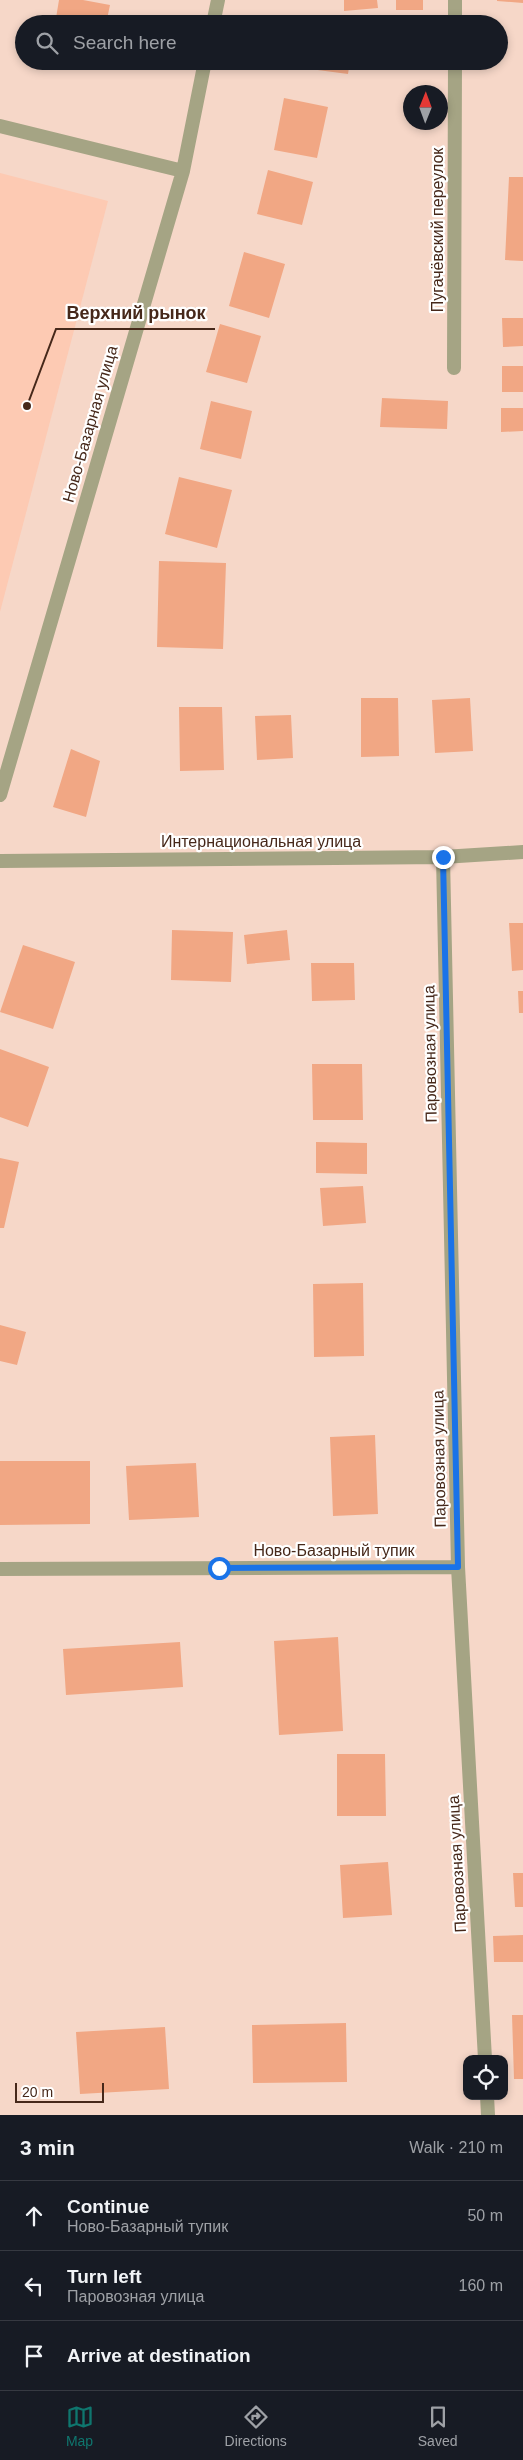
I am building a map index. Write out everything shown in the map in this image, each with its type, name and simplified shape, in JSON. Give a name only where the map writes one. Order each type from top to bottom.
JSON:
[{"type":"street","points":[[215,15],[218,0]]},
{"type":"street","points":[[455,0],[455,15]]},
{"type":"street","name":"Ново-Базарная улица","points":[[0,795],[183,171],[203,70]]},
{"type":"street","name":"Пугачёвский переулок","points":[[454,368],[455,70]]},
{"type":"street","points":[[0,126],[183,171]]},
{"type":"street","name":"Интернациональная улица","points":[[0,861],[443,857],[523,852]]},
{"type":"street","name":"Паровозная улица","points":[[443,857],[458,1567],[485,2055]]},
{"type":"street","name":"Ново-Базарный тупик","points":[[0,1568],[458,1567]]},
{"type":"street","points":[[487,2100],[488,2115]]},
{"type":"shaded area","points":[[0,173],[108,201],[0,612]]},
{"type":"building","points":[[59,0],[83,0],[110,5],[108,15],[56,15]]},
{"type":"building","points":[[344,0],[377,0],[378,8],[344,11]]},
{"type":"building","points":[[396,0],[423,0],[423,10],[396,10]]},
{"type":"building","points":[[523,0],[523,3],[497,1]]},
{"type":"building","points":[[318,70],[349,70],[348,74]]},
{"type":"building","points":[[284,98],[328,107],[317,158],[274,150]]},
{"type":"building","points":[[268,170],[313,182],[302,225],[257,214]]},
{"type":"building","points":[[509,177],[523,177],[523,261],[505,260]]},
{"type":"building","points":[[244,252],[285,264],[269,318],[229,306]]},
{"type":"building","points":[[502,318],[523,318],[523,346],[503,347]]},
{"type":"building","points":[[220,324],[261,336],[247,383],[206,372]]},
{"type":"building","points":[[502,366],[523,366],[523,392],[502,392]]},
{"type":"building","points":[[382,398],[448,401],[447,429],[380,427]]},
{"type":"building","points":[[211,401],[252,411],[241,459],[200,449]]},
{"type":"building","points":[[501,408],[523,408],[523,431],[501,432]]},
{"type":"building","points":[[179,477],[232,490],[217,548],[165,534]]},
{"type":"building","points":[[159,561],[226,563],[223,649],[157,647]]},
{"type":"building","points":[[361,698],[398,698],[399,756],[361,757]]},
{"type":"building","points":[[470,698],[473,751],[435,753],[432,700]]},
{"type":"building","points":[[179,707],[222,707],[224,770],[180,771]]},
{"type":"building","points":[[291,715],[293,758],[257,760],[255,716]]},
{"type":"building","points":[[71,749],[100,761],[86,817],[53,807]]},
{"type":"building","points":[[509,923],[523,923],[523,970],[512,971]]},
{"type":"building","points":[[172,930],[233,932],[231,982],[171,980]]},
{"type":"building","points":[[287,930],[290,960],[247,964],[244,935]]},
{"type":"building","points":[[23,945],[75,962],[53,1029],[0,1012]]},
{"type":"building","points":[[311,963],[354,963],[355,1000],[312,1001]]},
{"type":"building","points":[[518,991],[523,991],[523,1013],[519,1013]]},
{"type":"building","points":[[0,1049],[49,1067],[28,1127],[0,1117]]},
{"type":"building","points":[[312,1064],[362,1064],[363,1120],[313,1120]]},
{"type":"building","points":[[316,1142],[367,1143],[367,1174],[316,1173]]},
{"type":"building","points":[[0,1158],[19,1162],[4,1228],[0,1228]]},
{"type":"building","points":[[363,1186],[366,1223],[323,1226],[320,1188]]},
{"type":"building","points":[[363,1283],[364,1356],[314,1357],[313,1284]]},
{"type":"building","points":[[0,1325],[26,1332],[17,1365],[0,1361]]},
{"type":"building","points":[[375,1435],[378,1514],[333,1516],[330,1437]]},
{"type":"building","points":[[0,1461],[90,1461],[90,1524],[0,1525]]},
{"type":"building","points":[[196,1463],[199,1517],[129,1520],[126,1466]]},
{"type":"building","points":[[338,1637],[343,1731],[279,1735],[274,1641]]},
{"type":"building","points":[[180,1642],[183,1687],[66,1695],[63,1649]]},
{"type":"building","points":[[337,1754],[385,1754],[386,1816],[337,1816]]},
{"type":"building","points":[[388,1862],[392,1915],[343,1918],[340,1865]]},
{"type":"building","points":[[513,1873],[523,1873],[523,1907],[515,1907]]},
{"type":"building","points":[[523,1935],[523,1962],[494,1962],[493,1936]]},
{"type":"building","points":[[512,2015],[523,2015],[523,2079],[514,2079]]},
{"type":"building","points":[[346,2023],[347,2082],[253,2083],[252,2025]]},
{"type":"building","points":[[165,2027],[169,2089],[80,2094],[76,2032]]},
{"type":"place","name":"Верхний рынок","points":[[27,406]]},
{"type":"route","points":[[219,1568],[458,1567],[443,857]]}]
